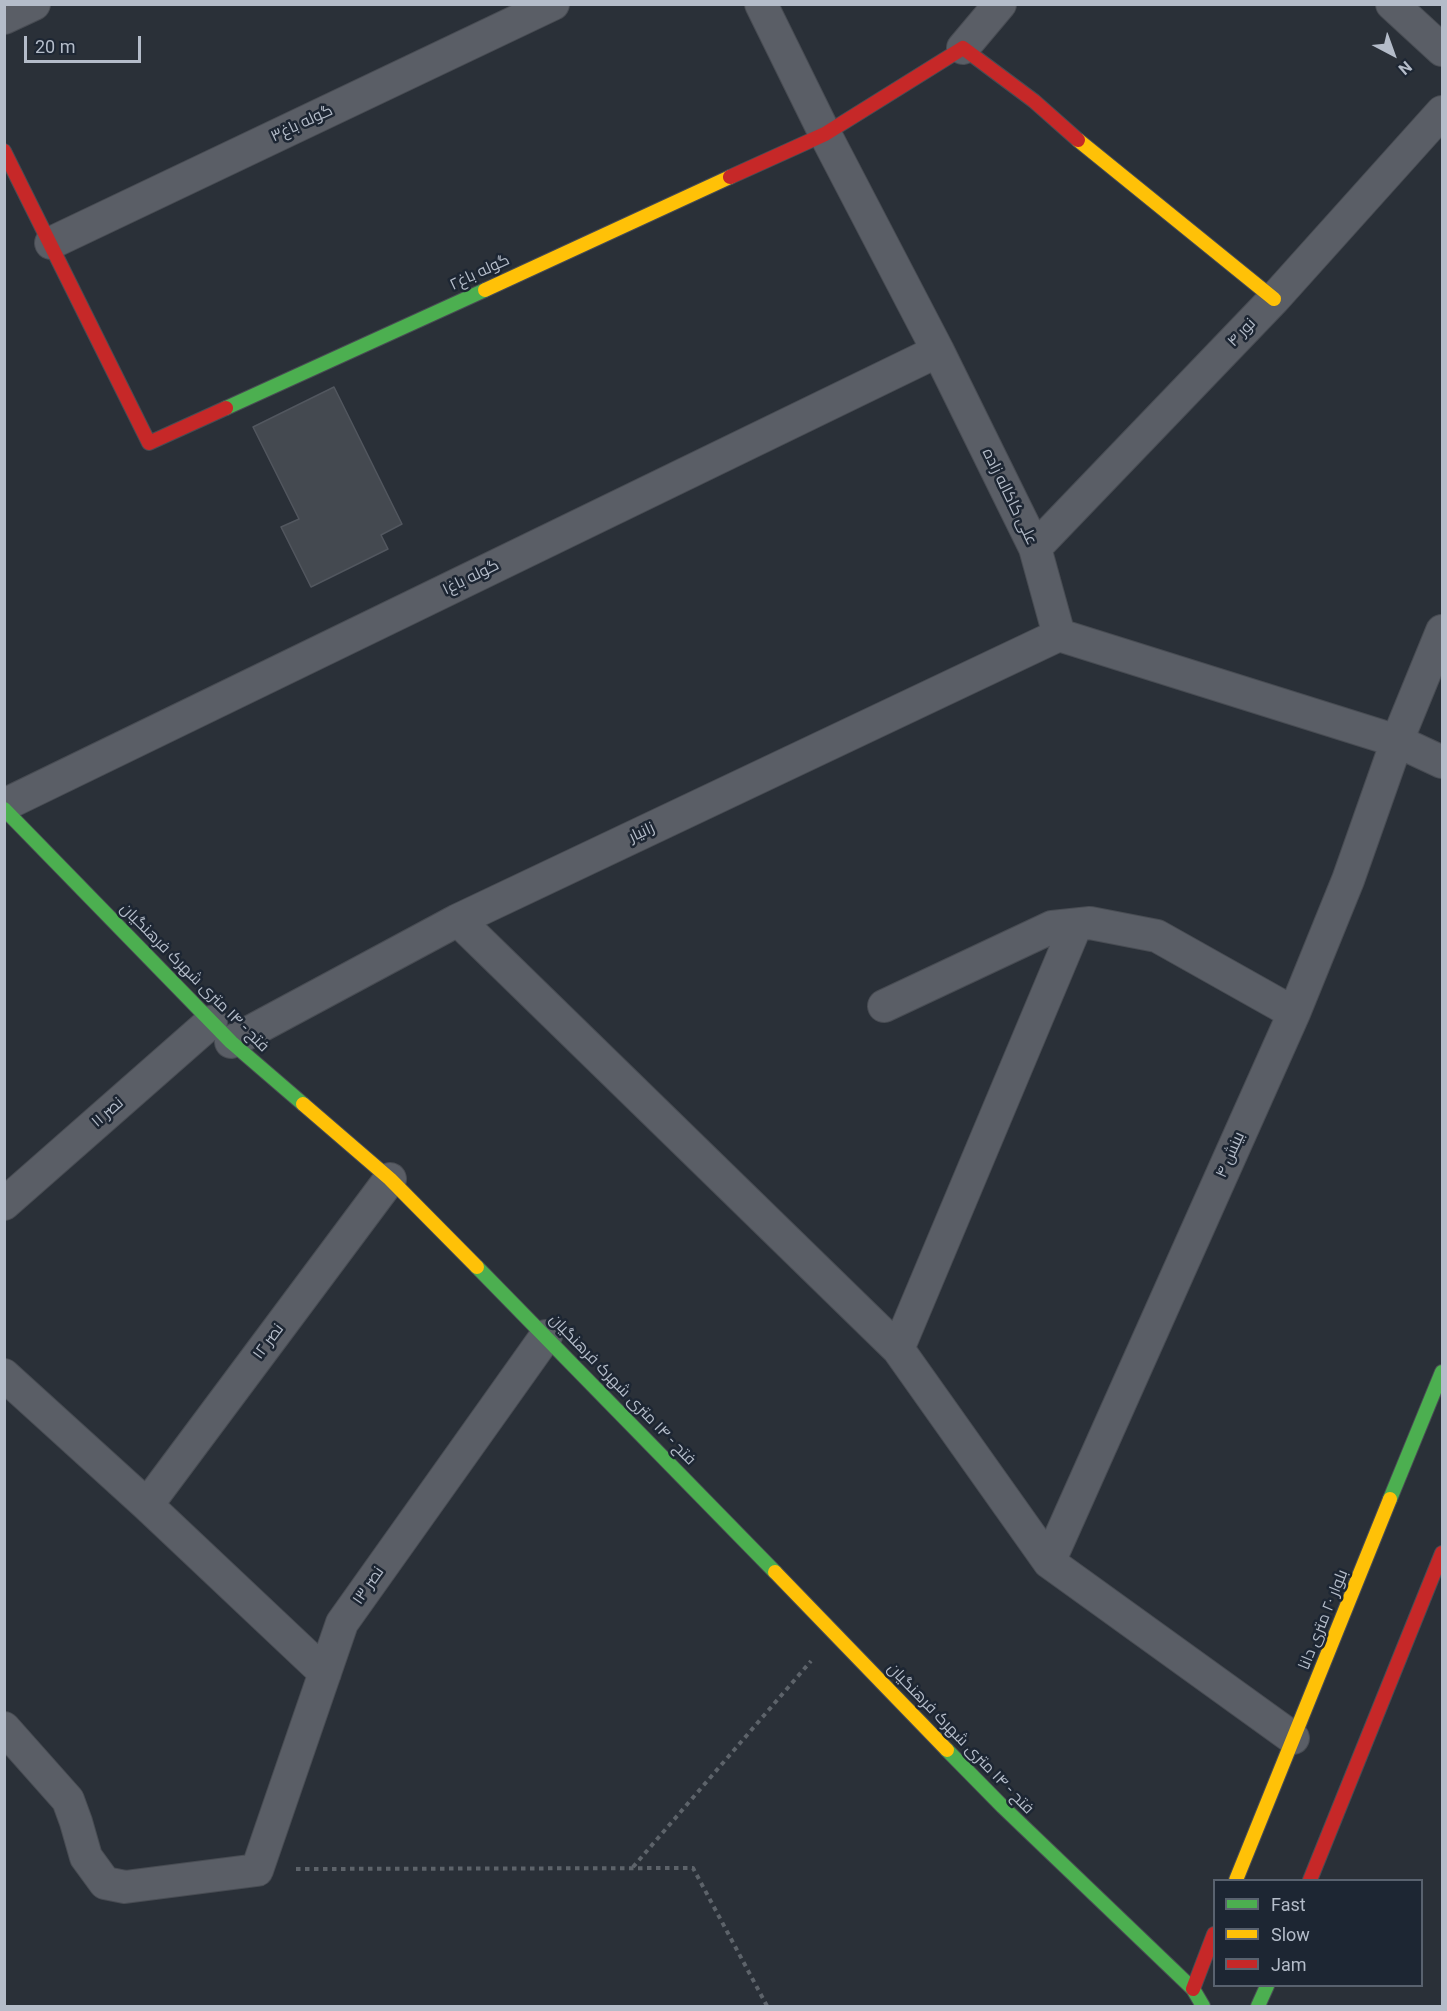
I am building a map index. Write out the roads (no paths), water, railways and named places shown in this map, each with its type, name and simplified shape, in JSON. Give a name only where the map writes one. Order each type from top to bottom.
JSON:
[{"type":"street","points":[[4,18],[34,4]]},
{"type":"street","name":"گوله باغ۳","points":[[51,243],[553,4]]},
{"type":"street","name":"علی کاکاله زاده","points":[[761,4],[825,134],[938,351],[1035,548],[1059,635]]},
{"type":"street","points":[[1000,4],[963,48],[1034,101],[1090,150],[1274,299]]},
{"type":"street","points":[[1392,4],[1443,50]]},
{"type":"street","name":"گوله باغ۲","points":[[51,243],[149,443],[825,134],[963,48]]},
{"type":"street","name":"نور ۴","points":[[1035,548],[1274,299],[1443,112]]},
{"type":"street","points":[[4,151],[51,243]]},
{"type":"street","name":"گوله باغ۱","points":[[4,807],[938,351]]},
{"type":"street","name":"بینش ۴","points":[[1049,1562],[1294,1013],[1348,880],[1397,741],[1443,631]]},
{"type":"street","points":[[1059,635],[1397,741],[1443,762]]},
{"type":"street","name":"زانیار","points":[[221,1032],[1059,635]]},
{"type":"street","name":"فتح - ۱۴ متری شهرک فرهنگیان","points":[[4,807],[221,1032],[390,1179],[546,1336],[1003,1807],[1193,1989],[1203,2007]]},
{"type":"street","points":[[458,920],[898,1349],[1049,1562],[1293,1738]]},
{"type":"street","points":[[884,1006],[1052,927],[1090,923],[1157,936],[1294,1013]]},
{"type":"street","points":[[898,1349],[1076,925]]},
{"type":"street","name":"نصر ۱۱","points":[[4,1204],[221,1032]]},
{"type":"street","name":"نصر ۱۲","points":[[147,1504],[390,1179]]},
{"type":"street","name":"نصر ۱۳","points":[[4,1728],[68,1800],[86,1857],[105,1883],[124,1887],[257,1870],[342,1623],[546,1336]]},
{"type":"street","name":"بلوار ۲۰ متری دانا","points":[[1237,1879],[1443,1372]]},
{"type":"street","points":[[4,1375],[147,1504],[325,1673]]},
{"type":"street","points":[[1311,1879],[1443,1553]]},
{"type":"street","points":[[1193,1989],[1213,1939]]},
{"type":"street","points":[[1258,2007],[1267,1987]]}]
